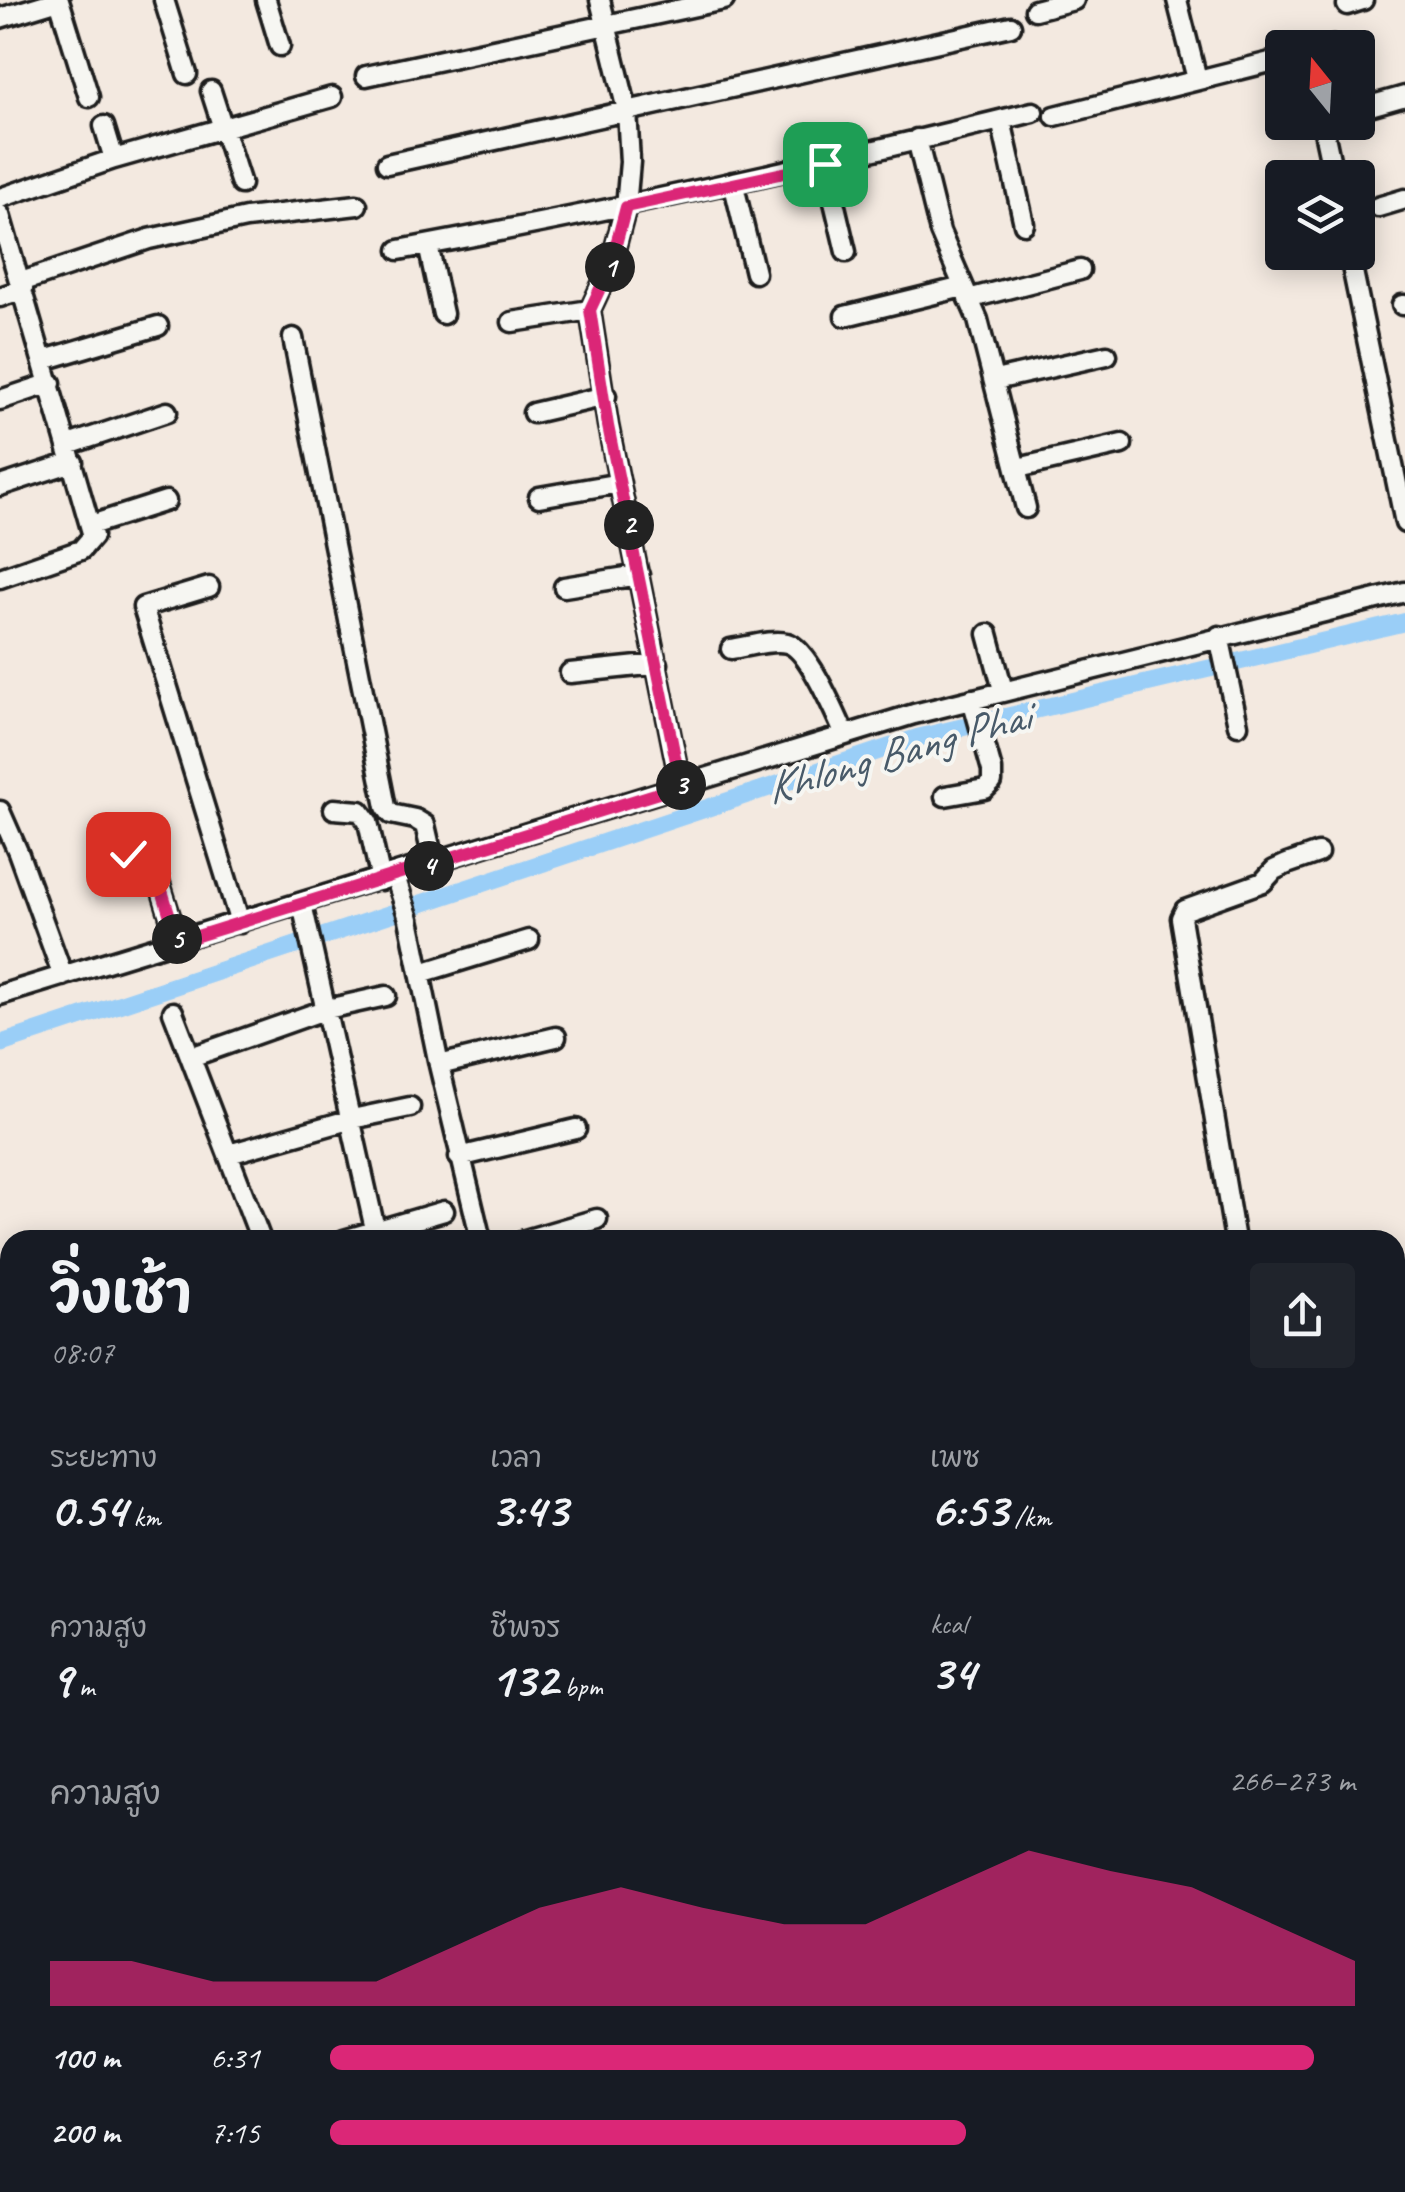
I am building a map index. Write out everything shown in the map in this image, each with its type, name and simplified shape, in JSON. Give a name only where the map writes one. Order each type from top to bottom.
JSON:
[{"type":"street","points":[[0,18],[59,0],[89,97]]},
{"type":"street","points":[[164,0],[188,74]]},
{"type":"street","points":[[266,0],[280,46]]},
{"type":"street","points":[[600,0],[626,110],[630,162],[626,207],[610,267],[590,310],[620,483],[681,786]]},
{"type":"street","points":[[366,76],[724,0]]},
{"type":"street","points":[[1035,10],[1074,0]]},
{"type":"street","points":[[1178,0],[1197,80]]},
{"type":"street","points":[[387,164],[1010,26]]},
{"type":"street","points":[[1055,116],[1265,63]]},
{"type":"street","points":[[211,92],[241,184]]},
{"type":"street","points":[[1375,105],[1405,96]]},
{"type":"street","points":[[0,198],[114,159],[332,97]]},
{"type":"street","points":[[400,250],[825,164],[1033,112]]},
{"type":"street","points":[[1001,120],[1024,224]]},
{"type":"street","points":[[104,126],[114,159]]},
{"type":"street","points":[[917,139],[940,232],[978,320],[1026,508]]},
{"type":"street","points":[[825,164],[846,252]]},
{"type":"street","points":[[733,182],[754,273]]},
{"type":"street","points":[[1378,207],[1405,199]]},
{"type":"street","points":[[0,298],[22,286],[149,239],[246,218],[357,204]]},
{"type":"street","points":[[0,215],[92,536],[81,550],[0,578]]},
{"type":"street","points":[[428,245],[444,314]]},
{"type":"street","points":[[845,316],[1080,270]]},
{"type":"street","points":[[1354,270],[1405,523]]},
{"type":"street","points":[[512,322],[590,310]]},
{"type":"street","points":[[44,360],[158,326]]},
{"type":"street","points":[[294,338],[386,807],[391,814],[425,825],[434,864]]},
{"type":"street","points":[[995,380],[1107,355]]},
{"type":"street","points":[[0,400],[51,384]]},
{"type":"street","points":[[533,412],[606,396]]},
{"type":"street","points":[[0,486],[167,412]]},
{"type":"street","points":[[1018,468],[1122,444]]},
{"type":"street","points":[[539,496],[620,483]]},
{"type":"street","points":[[91,524],[166,501]]},
{"type":"street","points":[[564,588],[639,575]]},
{"type":"street","points":[[209,587],[143,606],[240,923]]},
{"type":"street","points":[[0,995],[302,904],[392,881],[434,864],[845,735],[974,705],[1003,690],[1221,644],[1405,592]]},
{"type":"street","points":[[988,634],[1003,690]]},
{"type":"street","points":[[731,648],[786,642],[800,650],[829,698],[845,735]]},
{"type":"street","points":[[1221,644],[1238,725]]},
{"type":"street","points":[[570,674],[658,664]]},
{"type":"street","points":[[945,796],[985,789],[992,782],[974,705]]},
{"type":"street","points":[[334,809],[360,811],[368,822],[409,918],[438,1065],[478,1230]]},
{"type":"street","points":[[0,812],[63,976]]},
{"type":"street","points":[[128,854],[144,856],[155,868],[178,942]]},
{"type":"street","points":[[1233,1230],[1181,918],[1184,910],[1263,882],[1274,870],[1318,854]]},
{"type":"street","points":[[302,904],[375,1229],[444,1211]]},
{"type":"street","points":[[421,973],[529,940]]},
{"type":"street","points":[[192,1057],[327,1009],[386,996]]},
{"type":"street","points":[[173,1012],[258,1230]]},
{"type":"street","points":[[438,1065],[556,1037]]},
{"type":"street","points":[[229,1154],[410,1107]]},
{"type":"street","points":[[459,1157],[576,1129]]},
{"type":"street","points":[[560,1230],[597,1220]]},
{"type":"waterway","name":"Khlong Bang Phai","points":[[0,1044],[917,738],[1405,622]]},
{"type":"route","points":[[128,854],[144,856],[155,868],[178,942],[681,786],[608,426],[590,310],[610,267],[626,207],[825,164]]}]
